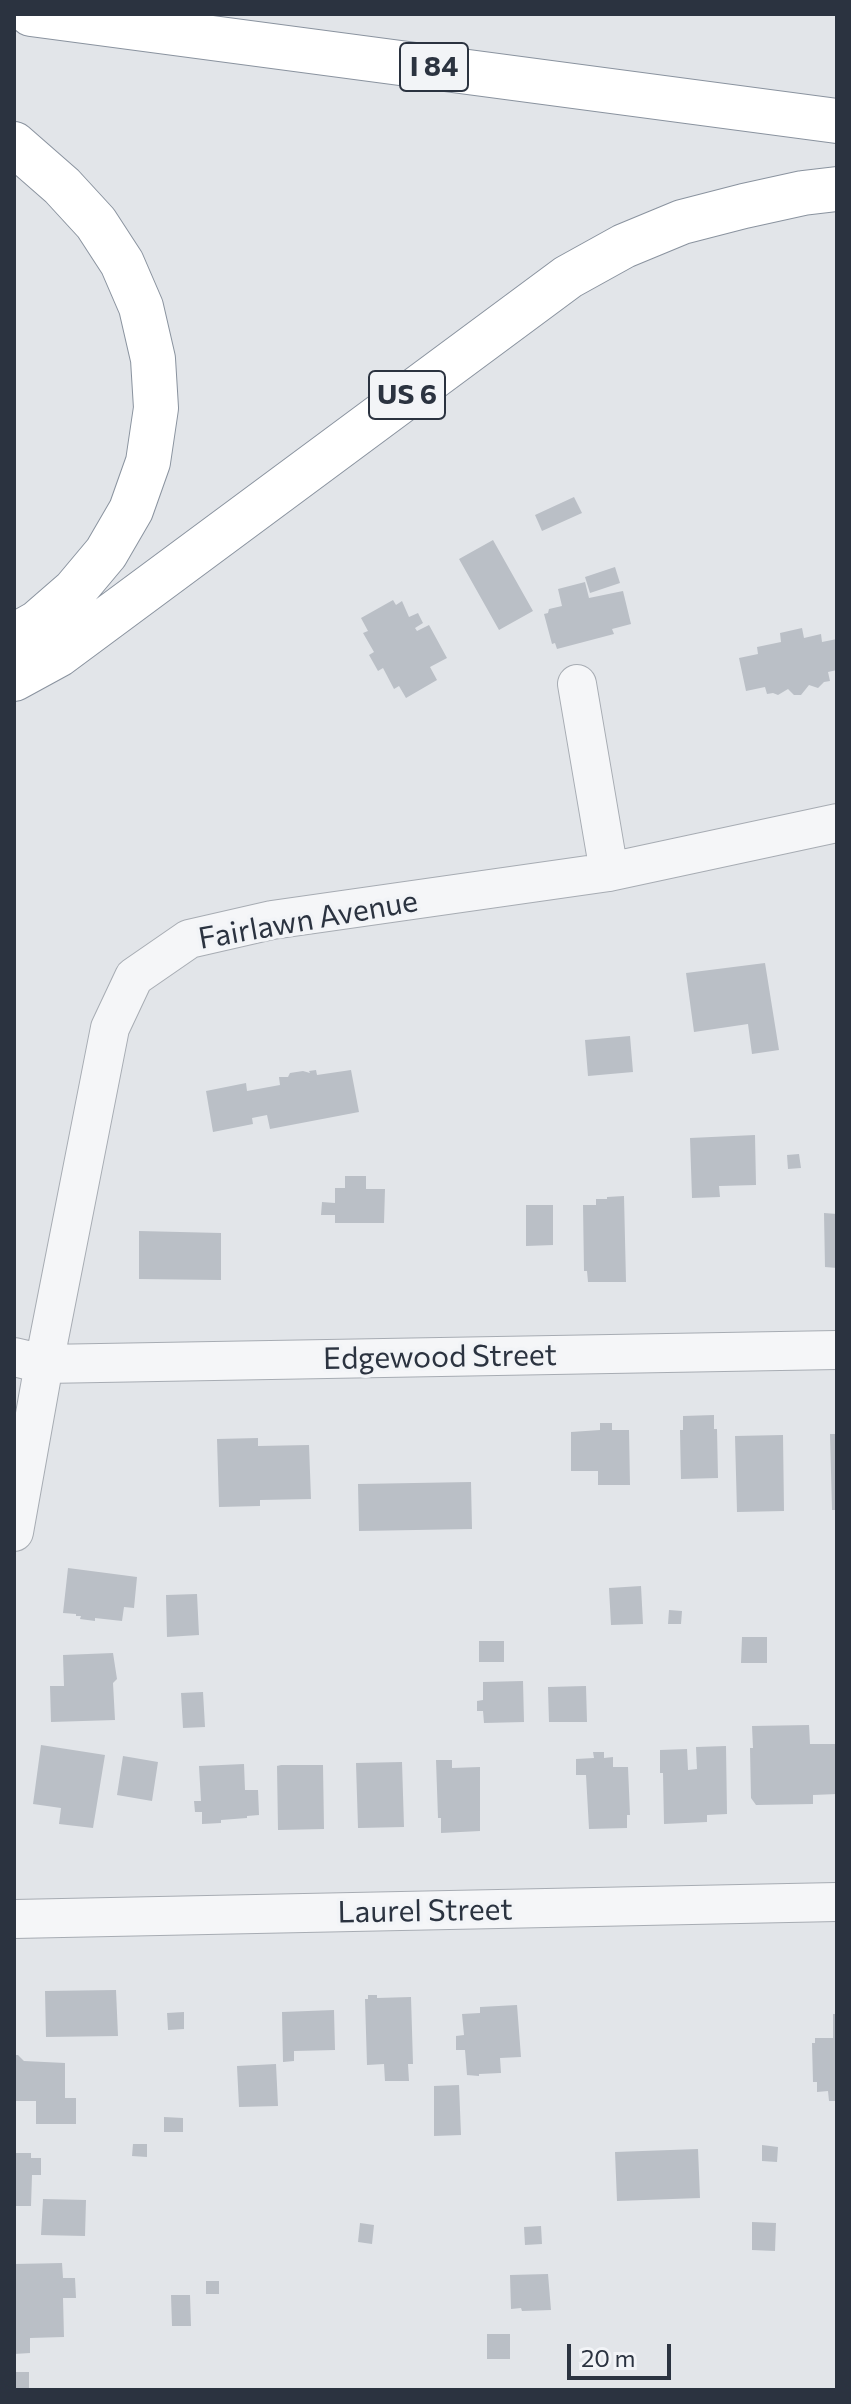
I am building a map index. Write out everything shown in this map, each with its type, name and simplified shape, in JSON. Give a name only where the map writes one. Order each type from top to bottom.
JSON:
[{"type":"highway","name":"I 84","points":[[31,14],[837,121]]},
{"type":"highway","points":[[14,144],[62,186],[88,214],[122,263],[141,307],[153,359],[156,408],[148,462],[131,510],[106,553],[75,590],[37,623],[14,636]]},
{"type":"highway","name":"US 6","points":[[14,679],[58,655],[568,277],[624,246],[682,222],[773,199],[837,189]]},
{"type":"street","points":[[577,684],[609,872]]},
{"type":"street","name":"Fairlawn Avenue","points":[[14,1532],[29,1360],[110,1028],[134,977],[189,939],[272,920],[609,872],[837,823]]},
{"type":"street","name":"Edgewood Street","points":[[29,1360],[837,1350]]},
{"type":"street","name":"Laurel Street","points":[[14,1919],[837,1902]]},
{"type":"building","points":[[574,497],[582,513],[542,531],[535,515]]},
{"type":"building","points":[[493,540],[533,611],[499,630],[459,559]]},
{"type":"building","points":[[615,567],[620,583],[590,593],[585,577]]},
{"type":"building","points":[[585,582],[589,598],[623,591],[631,624],[612,629],[614,634],[557,649],[555,643],[552,644],[544,614],[549,609],[562,606],[558,589]]},
{"type":"building","points":[[393,600],[396,605],[402,601],[409,617],[418,613],[423,623],[415,628],[417,631],[429,625],[447,658],[430,667],[437,680],[406,698],[399,686],[394,689],[383,668],[378,671],[369,655],[374,652],[363,633],[368,631],[361,618]]},
{"type":"building","points":[[802,628],[804,638],[821,634],[822,642],[837,639],[837,670],[828,672],[830,681],[818,688],[809,685],[801,695],[794,695],[788,689],[778,695],[767,694],[765,687],[746,691],[739,658],[758,654],[757,647],[781,642],[780,633]]},
{"type":"building","points":[[765,963],[779,1050],[752,1054],[748,1024],[694,1032],[686,973]]},
{"type":"building","points":[[630,1036],[633,1072],[588,1076],[585,1040]]},
{"type":"building","points":[[316,1070],[317,1075],[351,1070],[359,1112],[270,1129],[267,1115],[252,1118],[253,1124],[213,1132],[206,1091],[246,1083],[247,1091],[280,1085],[279,1077]]},
{"type":"building","points":[[755,1135],[756,1185],[719,1186],[720,1197],[692,1198],[690,1138]]},
{"type":"building","points":[[799,1154],[801,1168],[788,1169],[787,1155]]},
{"type":"building","points":[[345,1176],[366,1176],[366,1189],[385,1189],[384,1223],[335,1223],[335,1215],[321,1215],[322,1202],[335,1203],[335,1188],[345,1188]]},
{"type":"building","points":[[624,1196],[626,1282],[588,1282],[587,1271],[584,1271],[583,1205],[596,1205],[596,1199]]},
{"type":"building","points":[[526,1205],[553,1205],[553,1245],[526,1246]]},
{"type":"building","points":[[824,1213],[837,1214],[837,1268],[825,1267]]},
{"type":"building","points":[[139,1231],[221,1233],[221,1280],[139,1279]]},
{"type":"building","points":[[714,1415],[718,1478],[681,1479],[680,1430],[683,1430],[683,1416]]},
{"type":"building","points":[[600,1423],[612,1423],[612,1430],[629,1430],[630,1485],[598,1485],[598,1471],[571,1471],[571,1432],[600,1430]]},
{"type":"building","points":[[830,1434],[837,1434],[837,1510],[832,1510]]},
{"type":"building","points":[[783,1435],[784,1511],[737,1512],[735,1436]]},
{"type":"building","points":[[258,1438],[258,1446],[309,1445],[311,1499],[260,1500],[260,1506],[219,1507],[217,1439]]},
{"type":"building","points":[[471,1482],[472,1529],[359,1531],[358,1484]]},
{"type":"building","points":[[68,1568],[137,1577],[134,1608],[124,1607],[122,1621],[80,1619],[81,1616],[76,1614],[63,1613]]},
{"type":"building","points":[[641,1586],[643,1624],[611,1625],[609,1588]]},
{"type":"building","points":[[197,1594],[199,1635],[167,1637],[166,1595]]},
{"type":"building","points":[[669,1610],[682,1611],[681,1624],[668,1624]]},
{"type":"building","points":[[742,1637],[767,1637],[767,1663],[741,1663]]},
{"type":"building","points":[[479,1641],[504,1641],[504,1662],[479,1662]]},
{"type":"building","points":[[113,1653],[117,1679],[113,1683],[115,1720],[51,1722],[50,1686],[64,1686],[63,1655]]},
{"type":"building","points":[[523,1681],[524,1722],[484,1723],[483,1711],[477,1711],[477,1701],[483,1700],[483,1682]]},
{"type":"building","points":[[586,1686],[587,1722],[549,1722],[548,1687]]},
{"type":"building","points":[[203,1692],[205,1727],[183,1728],[181,1693]]},
{"type":"building","points":[[809,1725],[810,1744],[837,1744],[837,1794],[813,1795],[813,1804],[756,1805],[751,1798],[752,1726]]},
{"type":"building","points":[[41,1745],[105,1755],[93,1828],[59,1824],[61,1808],[33,1804]]},
{"type":"building","points":[[726,1746],[727,1814],[707,1815],[707,1822],[664,1824],[660,1750],[687,1749],[688,1770],[697,1769],[696,1747]]},
{"type":"building","points":[[593,1752],[604,1752],[604,1758],[613,1757],[613,1767],[628,1767],[630,1815],[627,1815],[627,1828],[589,1829],[586,1775],[576,1775],[576,1759],[594,1758]]},
{"type":"building","points":[[123,1756],[158,1762],[152,1801],[117,1795]]},
{"type":"building","points":[[436,1760],[452,1760],[452,1768],[480,1767],[480,1831],[441,1833]]},
{"type":"building","points":[[402,1762],[404,1827],[358,1828],[356,1763]]},
{"type":"building","points":[[244,1764],[245,1790],[258,1790],[259,1815],[202,1824],[202,1812],[195,1812],[194,1801],[201,1801],[199,1766]]},
{"type":"building","points":[[323,1765],[324,1829],[278,1830],[277,1766]]},
{"type":"building","points":[[116,1990],[118,2036],[46,2037],[45,1991]]},
{"type":"building","points":[[368,1995],[377,1995],[377,1998],[411,1997],[413,2064],[408,2064],[409,2081],[385,2081],[384,2064],[367,2065],[365,1999]]},
{"type":"building","points":[[517,2005],[521,2057],[500,2058],[501,2073],[467,2075],[465,2050],[456,2050],[456,2036],[464,2035],[462,2014],[480,2013],[480,2007]]},
{"type":"building","points":[[334,2010],[335,2050],[294,2051],[294,2061],[283,2062],[282,2012]]},
{"type":"building","points":[[184,2012],[184,2029],[168,2030],[167,2013]]},
{"type":"building","points":[[833,2014],[837,2014],[837,2101],[829,2101],[828,2091],[817,2092],[817,2082],[813,2082],[812,2043],[815,2043],[815,2038],[833,2038]]},
{"type":"building","points":[[14,2055],[24,2061],[65,2063],[65,2098],[76,2098],[76,2124],[36,2124],[36,2101],[14,2101]]},
{"type":"building","points":[[276,2064],[278,2106],[239,2107],[237,2066]]},
{"type":"building","points":[[459,2085],[461,2135],[434,2136],[434,2086]]},
{"type":"building","points":[[164,2117],[183,2118],[183,2132],[164,2132]]},
{"type":"building","points":[[133,2144],[147,2144],[147,2157],[132,2156]]},
{"type":"building","points":[[762,2145],[778,2147],[777,2162],[762,2161]]},
{"type":"building","points":[[698,2149],[700,2198],[617,2201],[615,2152]]},
{"type":"building","points":[[14,2153],[31,2153],[31,2158],[41,2158],[41,2175],[32,2175],[31,2206],[14,2206]]},
{"type":"building","points":[[43,2199],[86,2200],[85,2236],[41,2235]]},
{"type":"building","points":[[752,2222],[776,2223],[775,2251],[752,2250]]},
{"type":"building","points":[[360,2223],[374,2225],[372,2244],[358,2242]]},
{"type":"building","points":[[541,2226],[542,2244],[525,2245],[524,2227]]},
{"type":"building","points":[[62,2263],[63,2278],[75,2278],[76,2298],[63,2298],[64,2337],[30,2338],[30,2353],[14,2354],[14,2264]]},
{"type":"building","points":[[548,2274],[551,2310],[511,2309],[510,2275]]},
{"type":"building","points":[[206,2281],[219,2281],[219,2294],[206,2294]]},
{"type":"building","points":[[171,2295],[190,2295],[191,2326],[172,2326]]},
{"type":"building","points":[[487,2334],[510,2334],[510,2359],[487,2359]]},
{"type":"building","points":[[14,2372],[29,2372],[29,2390],[14,2390]]}]
